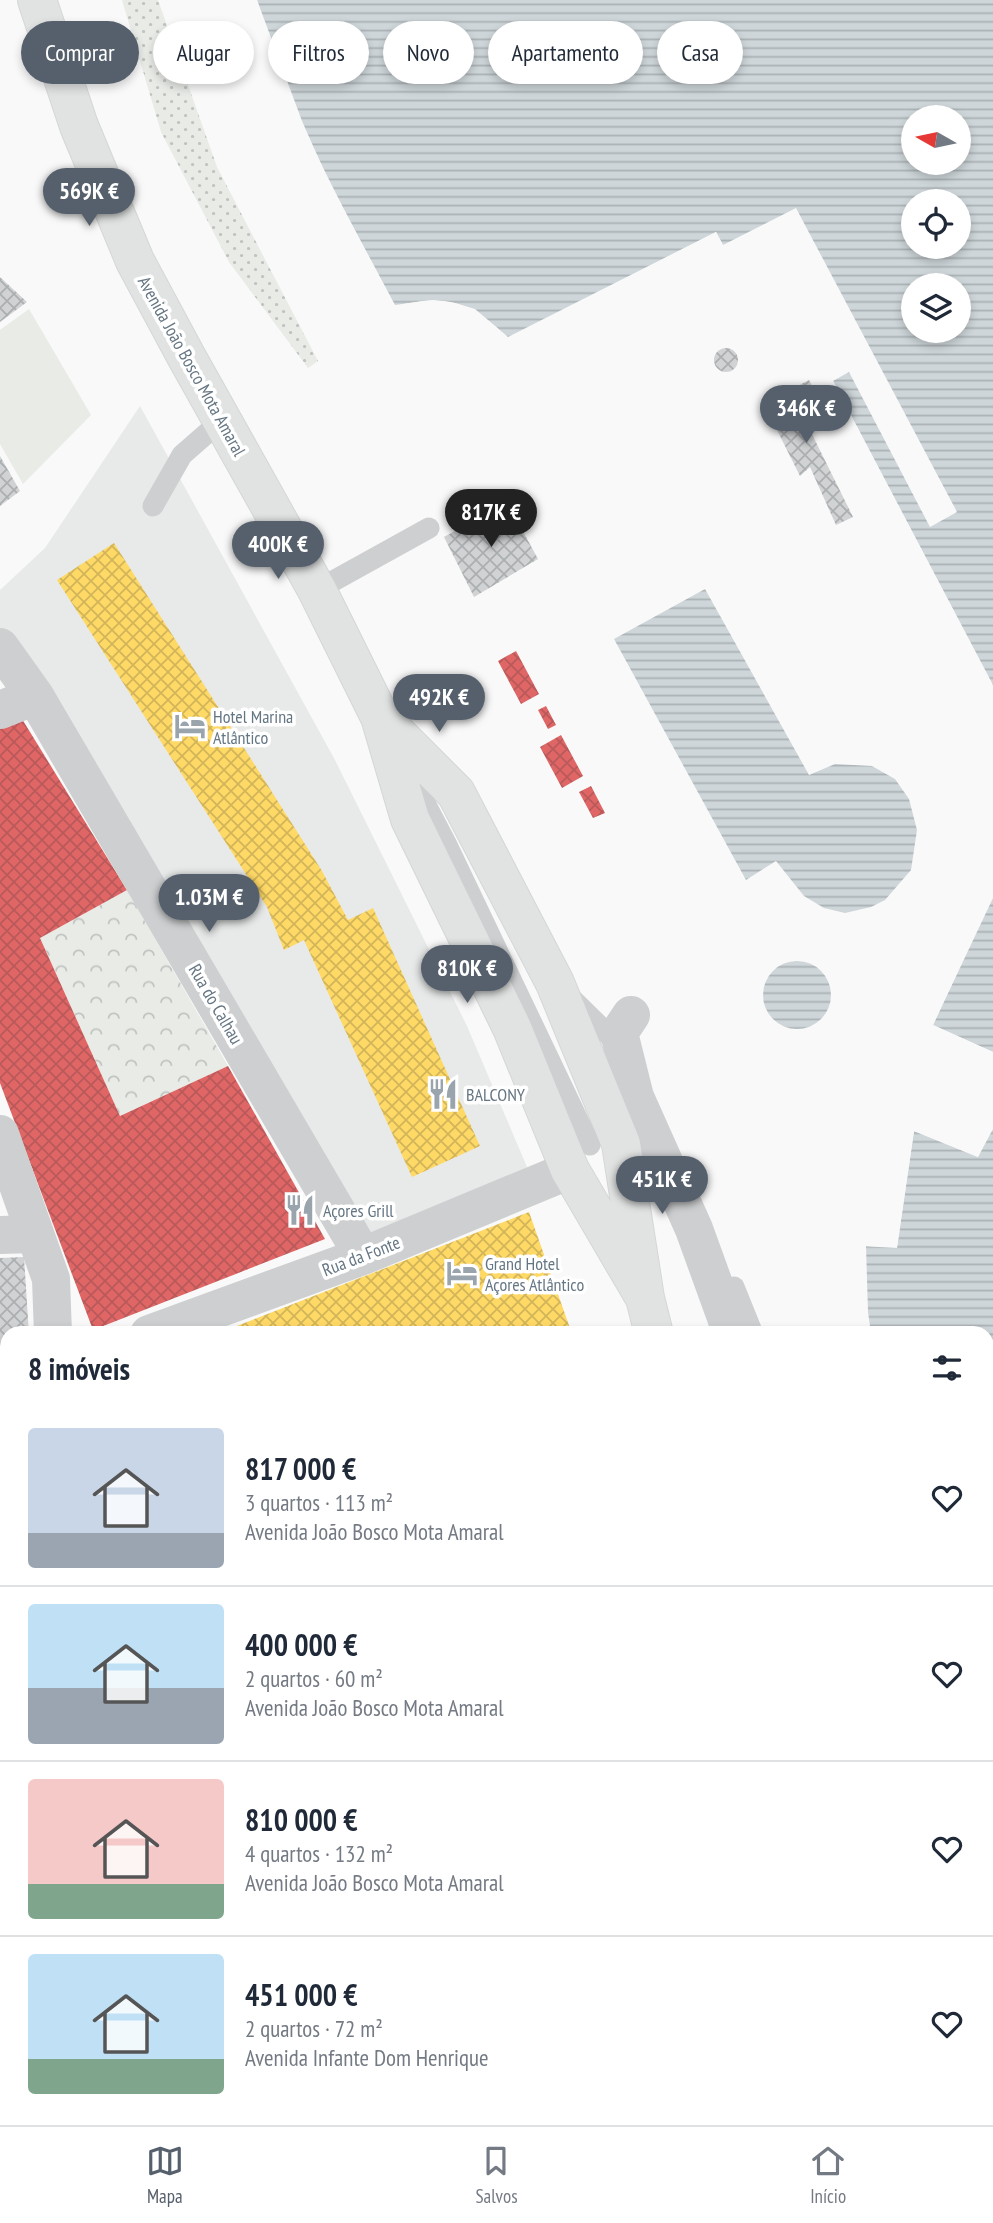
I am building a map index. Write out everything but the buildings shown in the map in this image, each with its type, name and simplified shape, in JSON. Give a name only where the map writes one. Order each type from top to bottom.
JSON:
[{"type":"main road","name":"Avenida João Bosco Mota Amaral","points":[[37,0],[79,126],[135,261],[317,590],[380,717],[410,819],[512,1028],[593,1153]]},
{"type":"main road","name":"Avenida João Bosco Mota Amaral","points":[[380,717],[456,793],[555,983],[593,1153]]},
{"type":"main road","points":[[593,1153],[650,1316]]},
{"type":"main road","points":[[593,1153],[650,1316]]},
{"type":"street","name":"Rua do Calhau","points":[[0,647],[17,703],[363,1256]]},
{"type":"street","points":[[627,1033],[635,1097],[694,1229],[729,1326]]},
{"type":"street","points":[[0,1134],[18,1235],[51,1279],[70,1326]]},
{"type":"street","name":"Rua da Fonte","points":[[171,1326],[363,1256],[593,1153]]},
{"type":"street","points":[[51,1279],[53,1326]]},
{"type":"lane","points":[[153,506],[182,455],[222,420]]},
{"type":"lane","points":[[317,590],[429,528]]},
{"type":"lane","points":[[555,983],[627,1033],[686,1180],[750,1326]]},
{"type":"shaded area","points":[[257,0],[993,0],[993,686],[833,381],[849,372],[930,527],[957,512],[796,208],[723,245],[716,232],[508,338],[482,316],[457,304],[429,301],[395,306],[300,118],[286,84],[369,84],[369,21],[268,21],[268,37]]},
{"type":"shaded area","points":[[140,406],[335,760],[467,1026],[530,1174],[363,1239],[0,631],[0,590],[45,548]]},
{"type":"shaded area","points":[[705,589],[809,775],[835,764],[872,766],[895,779],[909,799],[917,830],[911,870],[885,900],[871,907],[845,913],[824,908],[804,896],[776,861],[746,880],[614,639]]},
{"type":"shaded area","points":[[993,898],[993,1052],[933,1025]]},
{"type":"shaded area","points":[[790,961],[804,961],[816,966],[826,976],[831,995],[826,1014],[816,1024],[804,1029],[790,1029],[778,1024],[768,1014],[763,1002],[763,988],[768,976],[778,966]]},
{"type":"shaded area","points":[[993,1129],[993,1326],[870,1326],[866,1246],[897,1247],[914,1131],[978,1157]]},
{"type":"green space","points":[[122,0],[158,0],[165,21],[153,21],[153,84],[188,84],[217,167],[318,361],[308,368],[229,262],[161,132],[139,58],[139,21],[128,21]]},
{"type":"green space","points":[[29,309],[91,415],[23,484],[0,444],[0,330]]},
{"type":"green space","points":[[127,890],[228,1066],[120,1116],[40,938]]},
{"type":"pier","points":[[253,0],[257,0],[268,30],[268,41]]},
{"type":"pier","points":[[284,84],[288,84],[327,178],[395,305],[433,300],[455,303],[475,309],[508,337],[716,232],[723,245],[720,247],[715,237],[508,341],[473,312],[433,303],[393,309],[324,180]]},
{"type":"pier","points":[[833,381],[992,683],[993,689],[829,383]]},
{"type":"pier","points":[[993,895],[933,1025],[993,1052],[993,1056],[929,1025]]},
{"type":"pier","points":[[993,1126],[978,1157],[914,1131],[897,1248],[862,1246],[865,1242],[894,1244],[912,1128],[977,1153]]},
{"type":"place","name":"Hotel Marina Atlântico","points":[[190,726]]},
{"type":"place","name":"BALCONY","points":[[443,1094]]},
{"type":"place","name":"Açores Grill","points":[[300,1210]]},
{"type":"place","name":"Grand Hotel Açores Atlântico","points":[[462,1273]]}]
